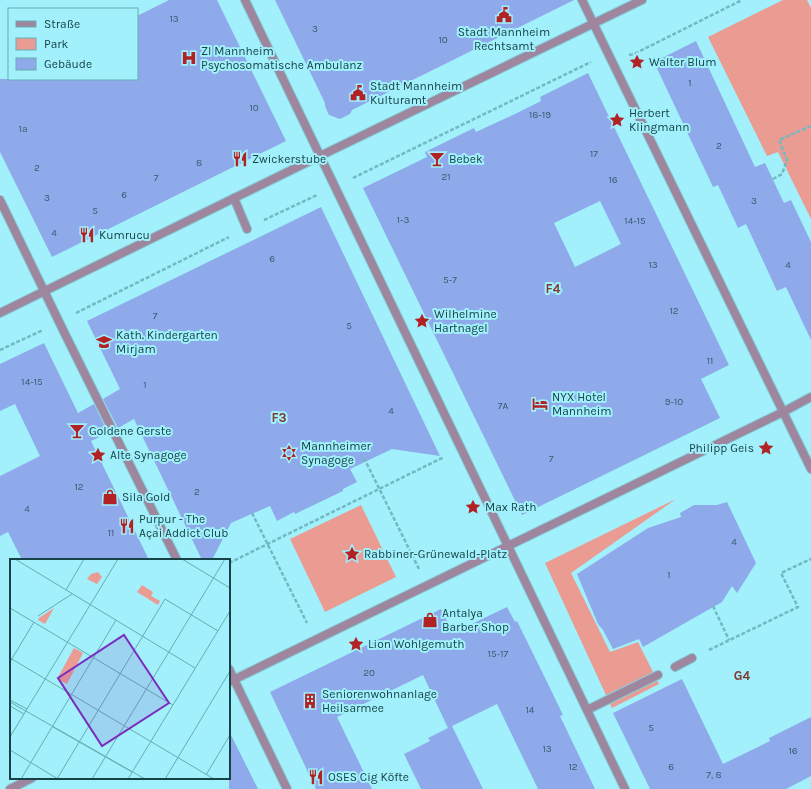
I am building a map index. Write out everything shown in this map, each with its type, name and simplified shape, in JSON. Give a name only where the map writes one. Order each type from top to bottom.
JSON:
[{"type":"street","points":[[245,0],[625,789]]},
{"type":"street","points":[[582,0],[811,469]]},
{"type":"street","points":[[0,312],[642,0]]},
{"type":"street","points":[[234,198],[247,229]]},
{"type":"street","points":[[0,200],[177,559]]},
{"type":"street","points":[[287,789],[231,681],[811,397]]},
{"type":"street","points":[[675,666],[692,658]]},
{"type":"street","points":[[587,710],[658,675]]},
{"type":"street","points":[[10,789],[30,779]]},
{"type":"path","points":[[0,350],[590,63],[634,54],[742,0]]},
{"type":"path","points":[[772,179],[782,174],[787,160],[779,140],[811,126]]},
{"type":"path","points":[[230,563],[461,449]]},
{"type":"path","points":[[364,458],[427,585]]},
{"type":"path","points":[[252,513],[316,639]]},
{"type":"path","points":[[704,652],[798,607],[781,573],[811,559]]},
{"type":"path","points":[[713,606],[730,640]]},
{"type":"green space","points":[[783,0],[807,0],[811,8],[811,219],[778,152],[767,156],[708,37]]},
{"type":"green space","points":[[676,499],[571,573],[610,652],[638,642],[659,684],[612,708],[545,563]]},
{"type":"green space","points":[[361,505],[396,577],[325,612],[290,539]]},
{"type":"building","points":[[169,0],[217,0],[286,141],[52,257],[0,152],[0,79],[138,80],[138,16]]},
{"type":"building","points":[[275,0],[574,0],[352,110],[350,114],[340,119],[329,115],[325,103]]},
{"type":"building","points":[[696,41],[755,167],[765,163],[784,203],[791,200],[811,242],[811,340],[786,287],[777,291],[746,224],[738,228],[718,185],[713,187],[654,62]]},
{"type":"building","points":[[588,73],[729,365],[701,379],[720,418],[522,515],[363,188],[427,157],[425,152],[474,128],[476,132],[541,101],[540,97]],"holes":[[[600,201],[621,244],[575,267],[554,223]]]},
{"type":"building","points":[[321,207],[440,456],[392,449],[350,469],[357,482],[343,489],[343,491],[295,514],[294,512],[277,521],[270,506],[231,523],[213,559],[202,559],[134,419],[118,428],[103,399],[120,389],[87,321]]},
{"type":"building","points":[[44,343],[78,413],[94,404],[108,433],[91,441],[149,559],[22,559],[8,532],[0,536],[0,476],[40,456],[15,404],[0,411],[0,364]]},
{"type":"building","points":[[727,502],[756,563],[737,593],[732,586],[722,602],[643,647],[639,639],[613,649],[603,630],[598,624],[577,574],[648,528],[681,517],[680,513],[694,505],[717,505]]},
{"type":"building","points":[[507,607],[515,622],[517,621],[549,686],[563,715],[560,716],[595,789],[538,789],[497,704],[452,726],[483,789],[421,789],[404,754],[430,741],[428,738],[448,728],[423,675],[337,717],[372,789],[316,789],[270,692],[441,609],[453,633]]},
{"type":"building","points":[[682,679],[723,764],[770,741],[769,738],[811,717],[811,776],[786,789],[650,789],[613,713]]},
{"type":"building","points":[[230,733],[258,789],[229,789],[230,779]]},
{"type":"place","name":"Stadt Mannheim Rechtsamt","points":[[504,15]]},
{"type":"place","name":"ZI Mannheim Psychosomatische Ambulanz","points":[[189,58]]},
{"type":"place","name":"Walter Blum","points":[[637,62]]},
{"type":"place","name":"Stadt Mannheim Kulturamt","points":[[358,93]]},
{"type":"place","name":"Herbert Klingmann","points":[[617,120]]},
{"type":"place","name":"Zwickerstube","points":[[240,159]]},
{"type":"place","name":"Bebek","points":[[437,159]]},
{"type":"place","name":"Kumrucu","points":[[87,235]]},
{"type":"place","name":"Wilhelmine Hartnagel","points":[[422,321]]},
{"type":"place","name":"Kath. Kindergarten Mirjam","points":[[104,342]]},
{"type":"place","name":"NYX Hotel Mannheim","points":[[540,404]]},
{"type":"place","name":"Goldene Gerste","points":[[77,431]]},
{"type":"place","name":"Philipp Geis","points":[[766,448]]},
{"type":"place","name":"Mannheimer Synagoge","points":[[289,453]]},
{"type":"place","name":"Alte Synagoge","points":[[98,455]]},
{"type":"place","name":"Sila Gold","points":[[110,497]]},
{"type":"place","name":"Max Rath","points":[[473,507]]},
{"type":"place","name":"Purpur - The Açai Addict Club","points":[[127,526]]},
{"type":"place","name":"Rabbiner-Grünewald-Platz","points":[[352,554]]},
{"type":"place","name":"Antalya Barber Shop","points":[[430,620]]},
{"type":"place","name":"Lion Wohlgemuth","points":[[356,644]]},
{"type":"place","name":"Seniorenwohnanlage Heilsarmee","points":[[310,701]]},
{"type":"place","name":"OSES Cig Köfte","points":[[316,777]]},
{"type":"district","name":"F4","points":[[553,288]]},
{"type":"district","name":"F3","points":[[279,417]]},
{"type":"district","name":"G4","points":[[742,675]]}]
